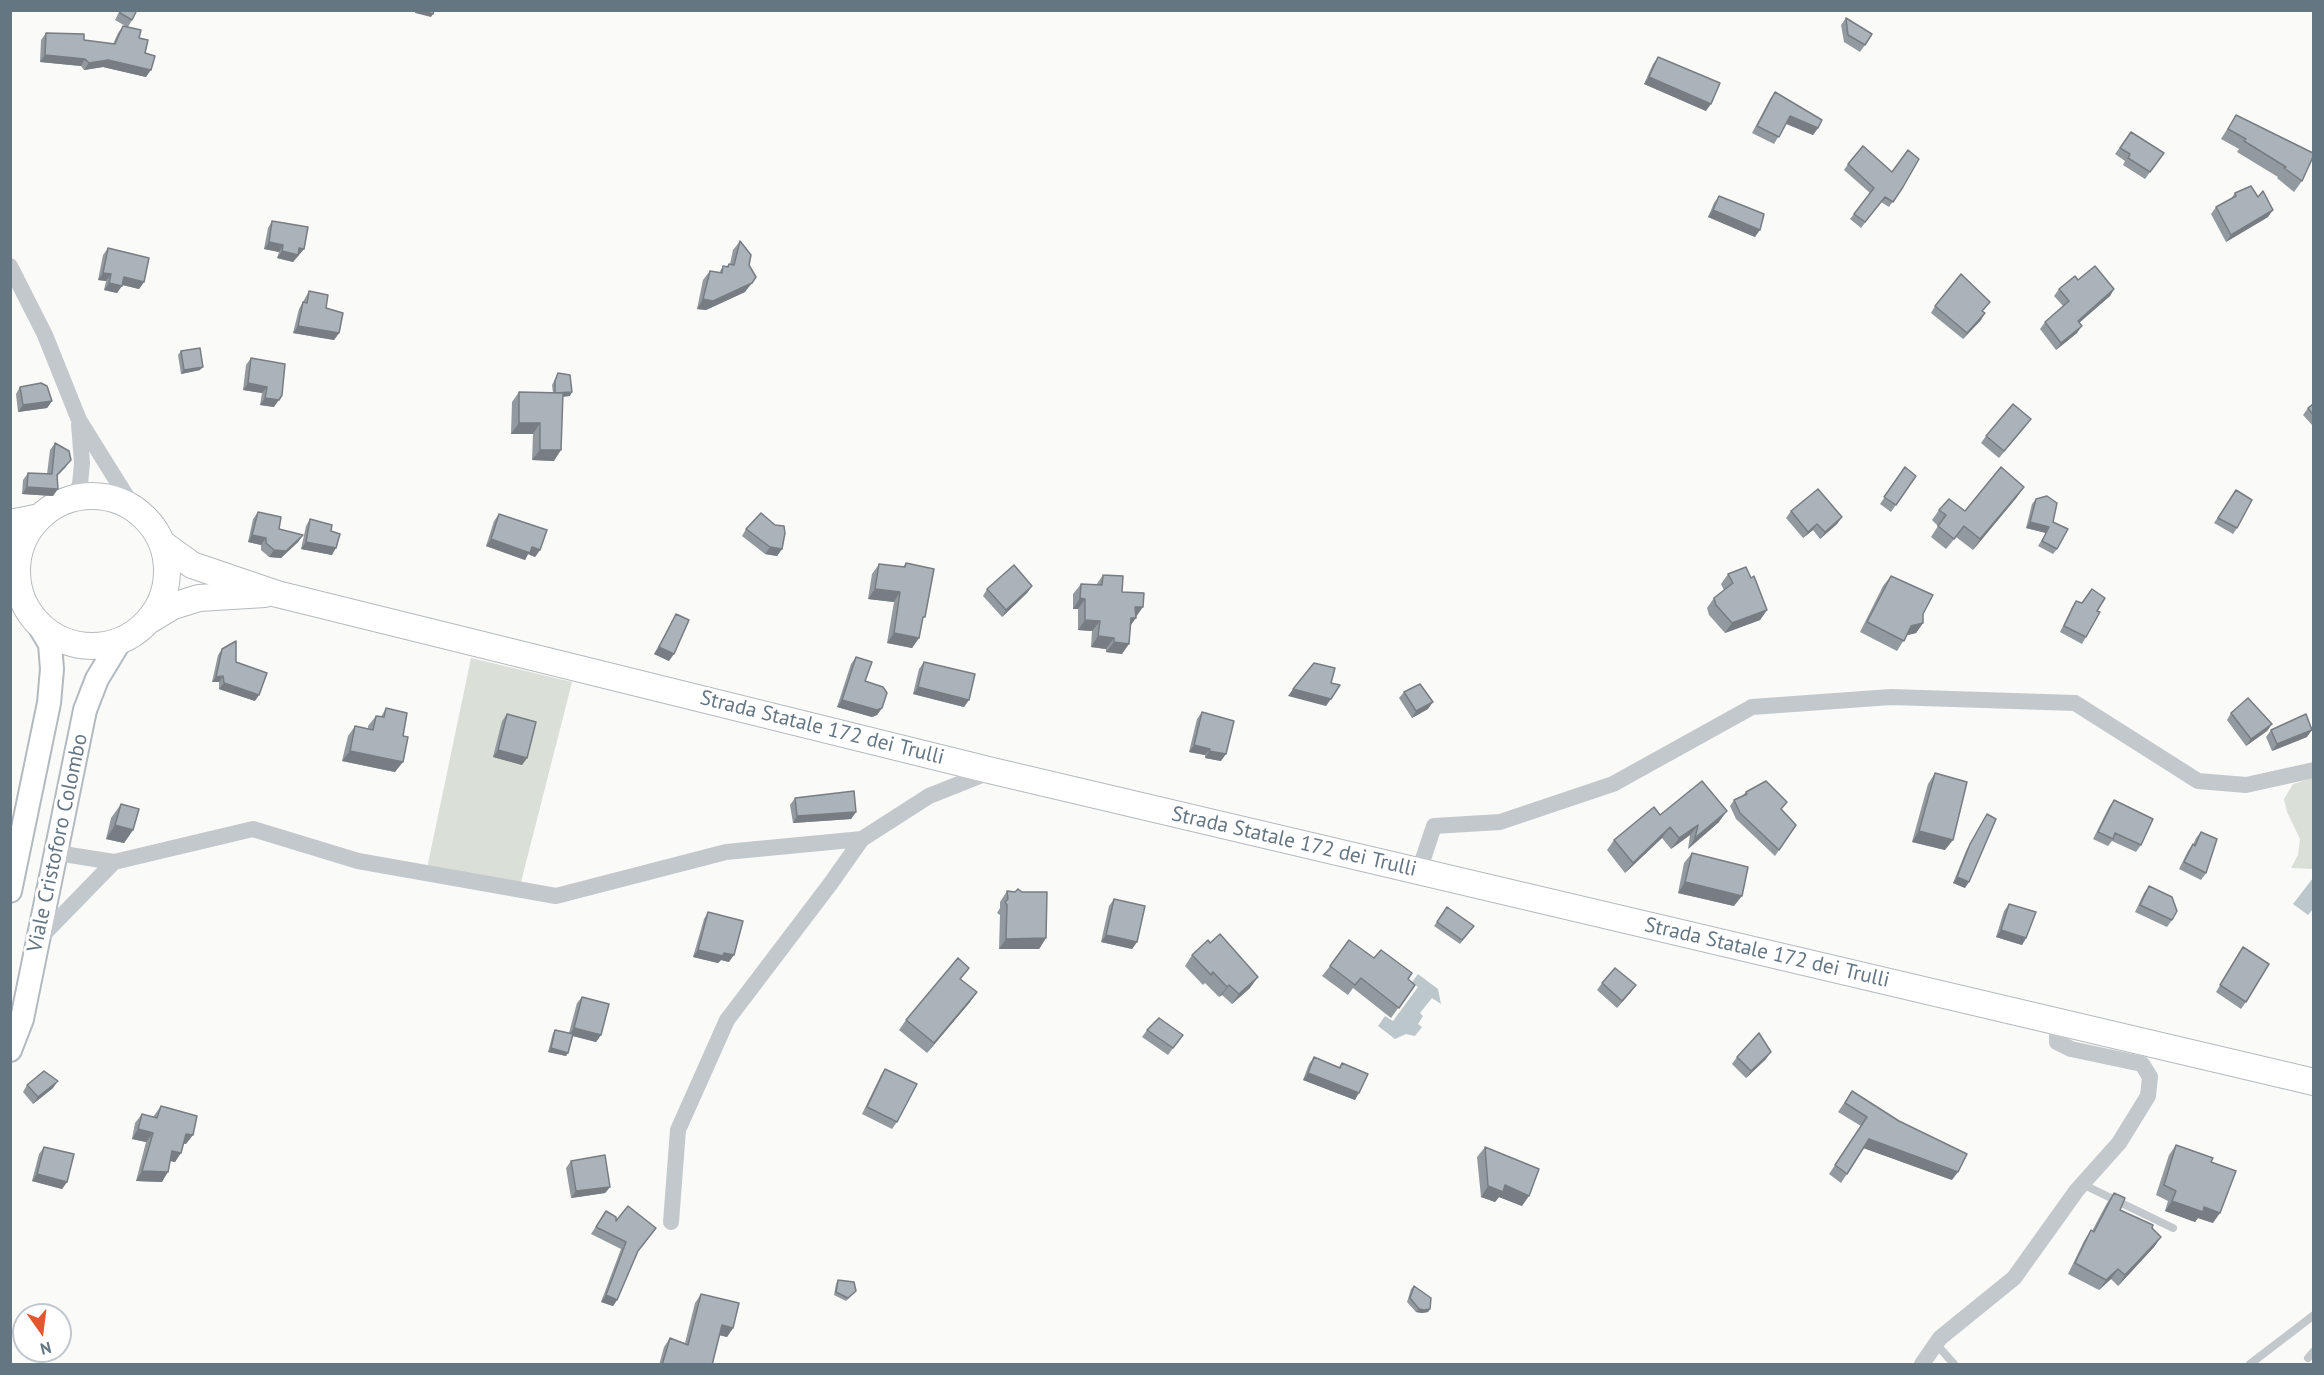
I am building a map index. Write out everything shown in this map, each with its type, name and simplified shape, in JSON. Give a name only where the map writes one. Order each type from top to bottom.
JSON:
[{"type":"main road","points":[[106,497],[135,510],[152,525],[162,544],[167,563],[167,583],[161,602],[149,620],[137,632],[120,641],[98,646],[76,645],[55,637],[38,624],[26,608],[15,584],[17,563],[25,538],[40,517],[74,498],[106,497]]},
{"type":"main road","points":[[10,523],[40,517]]},
{"type":"main road","name":"Strada Statale 172 dei Trulli","points":[[162,544],[192,565],[277,594],[993,771],[2313,1082]]},
{"type":"main road","name":"Strada Statale 172 dei Trulli","points":[[149,620],[173,606],[199,598],[277,594]]},
{"type":"main road","name":"Viale Cristoforo Colombo","points":[[10,891],[49,703],[52,669],[50,644],[38,624]]},
{"type":"main road","name":"Viale Cristoforo Colombo","points":[[10,1050],[22,1019],[86,710],[97,679],[120,641]]},
{"type":"street","points":[[10,266],[45,335],[79,420],[135,510]]},
{"type":"street","points":[[74,498],[81,484],[79,420]]},
{"type":"street","points":[[1419,871],[1434,826],[1500,822],[1613,784],[1752,707],[1891,697],[2075,703],[2198,781],[2246,785],[2313,770]]},
{"type":"street","points":[[671,1222],[678,1130],[727,1020],[831,883],[862,838],[930,796],[993,771]]},
{"type":"street","points":[[57,853],[114,861],[253,829],[358,861],[556,896],[726,852],[862,838]]},
{"type":"street","points":[[39,939],[114,861]]},
{"type":"street","points":[[1922,1365],[1940,1338],[2014,1278],[2082,1184],[2119,1143],[2148,1096],[2150,1077],[2142,1064],[2071,1048],[2057,1042],[2057,1021]]},
{"type":"lane","points":[[2082,1184],[2173,1228]]},
{"type":"lane","points":[[2250,1365],[2313,1315]]},
{"type":"lane","points":[[1936,1344],[1954,1365]]},
{"type":"shaded area","points":[[471,658],[572,682],[518,894],[425,878]]},
{"type":"shaded area","points":[[2313,778],[2313,869],[2291,868],[2298,855],[2300,839],[2287,812],[2284,799],[2293,784]]},
{"type":"shaded area","points":[[2313,878],[2313,909],[2308,915],[2293,904]]},
{"type":"shaded area","points":[[1418,974],[1438,989],[1441,1004],[1432,998],[1420,1013],[1423,1016],[1418,1024],[1422,1027],[1415,1036],[1406,1034],[1395,1039],[1378,1026],[1385,1016],[1393,1021],[1418,987],[1412,982]]},
{"type":"building","points":[[121,10],[137,10],[132,20],[120,13]]},
{"type":"building","points":[[421,10],[434,10],[433,14]]},
{"type":"building","points":[[1846,18],[1872,34],[1865,45],[1848,35]]},
{"type":"building","points":[[123,26],[141,30],[139,38],[148,40],[145,53],[155,56],[151,70],[108,60],[89,63],[85,59],[45,55],[46,33],[84,34],[84,40],[115,44]]},
{"type":"building","points":[[1658,57],[1720,83],[1711,104],[1649,77]]},
{"type":"building","points":[[1775,92],[1822,120],[1818,128],[1790,116],[1779,137],[1757,126]]},
{"type":"building","points":[[2236,115],[2313,153],[2302,181],[2284,168],[2286,167],[2228,129]]},
{"type":"building","points":[[2131,132],[2164,153],[2150,172],[2128,158],[2130,154],[2120,148]]},
{"type":"building","points":[[1863,146],[1892,172],[1908,150],[1919,159],[1893,202],[1885,197],[1865,222],[1854,214],[1874,188],[1848,164]]},
{"type":"building","points":[[2251,186],[2258,197],[2263,191],[2273,210],[2231,235],[2216,207],[2236,196],[2235,193]]},
{"type":"building","points":[[1719,196],[1764,214],[1760,230],[1713,210]]},
{"type":"building","points":[[272,221],[308,227],[304,249],[299,248],[298,255],[282,251],[283,245],[269,242]]},
{"type":"building","points":[[740,241],[751,255],[749,265],[756,277],[752,283],[713,301],[703,299],[710,271],[722,273],[723,266],[734,265]]},
{"type":"building","points":[[108,248],[149,258],[144,282],[124,277],[122,286],[109,283],[111,274],[103,273]]},
{"type":"building","points":[[2095,266],[2114,289],[2078,321],[2082,326],[2061,343],[2045,322],[2069,301],[2059,289],[2075,276],[2078,280]]},
{"type":"building","points":[[1961,274],[1990,302],[1982,311],[1985,313],[1967,333],[1935,306]]},
{"type":"building","points":[[309,291],[328,295],[326,308],[343,313],[339,333],[298,326],[303,302],[307,303]]},
{"type":"building","points":[[200,348],[203,367],[184,370],[181,351]]},
{"type":"building","points":[[251,358],[285,364],[282,395],[279,400],[265,398],[267,387],[248,383]]},
{"type":"building","points":[[558,373],[570,375],[572,392],[555,393]]},
{"type":"building","points":[[41,383],[47,386],[52,401],[23,405],[20,387]]},
{"type":"building","points":[[519,392],[563,393],[561,450],[540,450],[540,423],[519,423]]},
{"type":"building","points":[[2013,404],[2031,419],[2004,451],[1986,436]]},
{"type":"building","points":[[2313,404],[2313,415],[2308,408]]},
{"type":"building","points":[[55,443],[69,451],[71,460],[57,475],[58,489],[27,487],[28,473],[52,474]]},
{"type":"building","points":[[1905,467],[1916,476],[1896,505],[1884,497]]},
{"type":"building","points":[[2001,467],[2024,487],[1980,539],[1964,526],[1954,539],[1938,526],[1946,515],[1939,510],[1949,499],[1965,511]]},
{"type":"building","points":[[1818,489],[1842,517],[1825,532],[1817,524],[1808,532],[1791,511]]},
{"type":"building","points":[[2236,490],[2252,500],[2237,528],[2218,518]]},
{"type":"building","points":[[2047,496],[2057,503],[2053,522],[2068,529],[2057,549],[2042,541],[2049,527],[2030,522],[2036,499]]},
{"type":"building","points":[[258,512],[281,517],[279,529],[303,535],[286,551],[274,550],[266,543],[266,538],[252,535]]},
{"type":"building","points":[[761,513],[775,525],[784,526],[782,549],[770,547],[746,529]]},
{"type":"building","points":[[499,514],[547,530],[540,550],[532,547],[530,553],[491,539]]},
{"type":"building","points":[[310,519],[332,525],[331,531],[340,534],[336,548],[306,542]]},
{"type":"building","points":[[906,563],[934,569],[919,638],[894,633],[900,592],[875,589],[879,564],[905,567]]},
{"type":"building","points":[[1014,565],[1032,586],[1006,610],[987,589]]},
{"type":"building","points":[[1746,567],[1751,578],[1754,576],[1767,610],[1732,623],[1716,605],[1714,598],[1733,583],[1728,574]]},
{"type":"building","points":[[1103,575],[1123,576],[1122,592],[1144,593],[1143,607],[1135,607],[1136,618],[1131,618],[1129,644],[1114,642],[1114,638],[1098,636],[1100,621],[1085,620],[1085,599],[1080,598],[1081,584],[1102,585]]},
{"type":"building","points":[[1891,576],[1933,595],[1923,614],[1923,623],[1911,626],[1904,641],[1867,622]]},
{"type":"building","points":[[2092,589],[2105,598],[2086,637],[2064,626],[2076,601],[2082,603]]},
{"type":"building","points":[[676,614],[689,620],[674,654],[659,647]]},
{"type":"building","points":[[236,641],[236,662],[267,673],[259,695],[224,683],[223,676],[216,677],[222,649]]},
{"type":"building","points":[[856,657],[872,662],[865,681],[883,687],[887,693],[882,708],[877,710],[842,700]]},
{"type":"building","points":[[924,662],[975,674],[969,700],[918,687]]},
{"type":"building","points":[[1314,663],[1335,668],[1331,683],[1340,685],[1331,699],[1293,689]]},
{"type":"building","points":[[1420,684],[1433,702],[1416,711],[1404,692]]},
{"type":"building","points":[[2248,698],[2272,724],[2251,739],[2231,713]]},
{"type":"building","points":[[386,708],[407,713],[403,736],[408,737],[403,762],[350,751],[355,726],[373,730],[376,716],[384,717]]},
{"type":"building","points":[[1202,712],[1234,721],[1226,754],[1194,745]]},
{"type":"building","points":[[507,714],[536,722],[527,758],[498,750]]},
{"type":"building","points":[[2306,714],[2312,730],[2277,744],[2271,730]]},
{"type":"building","points":[[1935,773],[1967,782],[1953,840],[1919,831]]},
{"type":"building","points":[[1702,781],[1727,811],[1695,838],[1698,825],[1679,838],[1670,827],[1633,863],[1614,840],[1654,807],[1660,815]]},
{"type":"building","points":[[1766,781],[1787,802],[1781,809],[1796,825],[1779,850],[1740,813],[1734,800]]},
{"type":"building","points":[[854,791],[856,812],[797,816],[795,798]]},
{"type":"building","points":[[2114,800],[2153,819],[2141,845],[2115,833],[2113,839],[2098,832]]},
{"type":"building","points":[[121,804],[139,809],[133,830],[115,825]]},
{"type":"building","points":[[1987,814],[1996,819],[1969,882],[1957,877],[1970,844]]},
{"type":"building","points":[[2201,832],[2217,839],[2206,873],[2184,862]]},
{"type":"building","points":[[1692,853],[1748,867],[1742,896],[1685,882]]},
{"type":"building","points":[[2149,886],[2172,897],[2177,911],[2172,920],[2140,905]]},
{"type":"building","points":[[1018,889],[1022,892],[1047,892],[1046,938],[1006,939],[1007,891],[1015,892]]},
{"type":"building","points":[[1114,899],[1145,906],[1137,942],[1106,935]]},
{"type":"building","points":[[2009,904],[2036,912],[2026,938],[2001,930]]},
{"type":"building","points":[[1447,907],[1474,926],[1462,940],[1437,922]]},
{"type":"building","points":[[708,912],[743,921],[734,955],[724,953],[723,956],[698,950]]},
{"type":"building","points":[[1220,934],[1258,977],[1239,994],[1229,985],[1227,987],[1213,972],[1211,975],[1192,955],[1208,940],[1210,943]]},
{"type":"building","points":[[1349,940],[1374,958],[1381,950],[1412,973],[1408,979],[1415,985],[1399,1008],[1361,978],[1355,985],[1330,966]]},
{"type":"building","points":[[2243,947],[2269,964],[2246,1002],[2220,985]]},
{"type":"building","points":[[958,958],[969,968],[960,979],[977,992],[934,1043],[906,1020]]},
{"type":"building","points":[[1615,968],[1636,985],[1622,1001],[1602,983]]},
{"type":"building","points":[[582,997],[609,1004],[601,1035],[574,1028]]},
{"type":"building","points":[[1159,1018],[1183,1035],[1173,1048],[1147,1030]]},
{"type":"building","points":[[555,1030],[573,1034],[568,1053],[551,1048]]},
{"type":"building","points":[[1759,1033],[1771,1052],[1751,1071],[1737,1057]]},
{"type":"building","points":[[1314,1057],[1340,1068],[1342,1063],[1368,1074],[1359,1093],[1308,1073]]},
{"type":"building","points":[[885,1069],[917,1084],[897,1122],[867,1107]]},
{"type":"building","points":[[44,1071],[58,1081],[38,1097],[27,1085]]},
{"type":"building","points":[[1852,1091],[1899,1121],[1967,1154],[1958,1172],[1869,1139],[1847,1174],[1835,1165],[1867,1117],[1845,1103]]},
{"type":"building","points":[[161,1106],[197,1116],[193,1135],[186,1134],[181,1153],[172,1151],[168,1172],[142,1171],[153,1133],[138,1129],[142,1114],[157,1118]]},
{"type":"building","points":[[2176,1145],[2213,1158],[2211,1162],[2236,1171],[2220,1213],[2204,1207],[2203,1212],[2172,1201],[2176,1191],[2164,1185]]},
{"type":"building","points":[[44,1147],[74,1154],[67,1182],[37,1174]]},
{"type":"building","points":[[1485,1147],[1539,1169],[1529,1196],[1505,1185],[1503,1192],[1488,1186]]},
{"type":"building","points":[[605,1155],[610,1187],[576,1191],[571,1161]]},
{"type":"building","points":[[2114,1193],[2125,1198],[2120,1210],[2153,1225],[2152,1228],[2161,1237],[2125,1275],[2118,1269],[2106,1280],[2075,1263],[2091,1230],[2094,1232]]},
{"type":"building","points":[[628,1206],[656,1228],[638,1251],[617,1300],[606,1295],[626,1242],[596,1227],[606,1211],[616,1217],[616,1221]]},
{"type":"building","points":[[838,1280],[854,1282],[856,1291],[848,1298],[836,1292]]},
{"type":"building","points":[[1414,1286],[1431,1298],[1430,1309],[1419,1309],[1410,1298]]},
{"type":"building","points":[[701,1294],[739,1303],[733,1328],[722,1325],[712,1365],[662,1365],[670,1338],[688,1345]]}]
